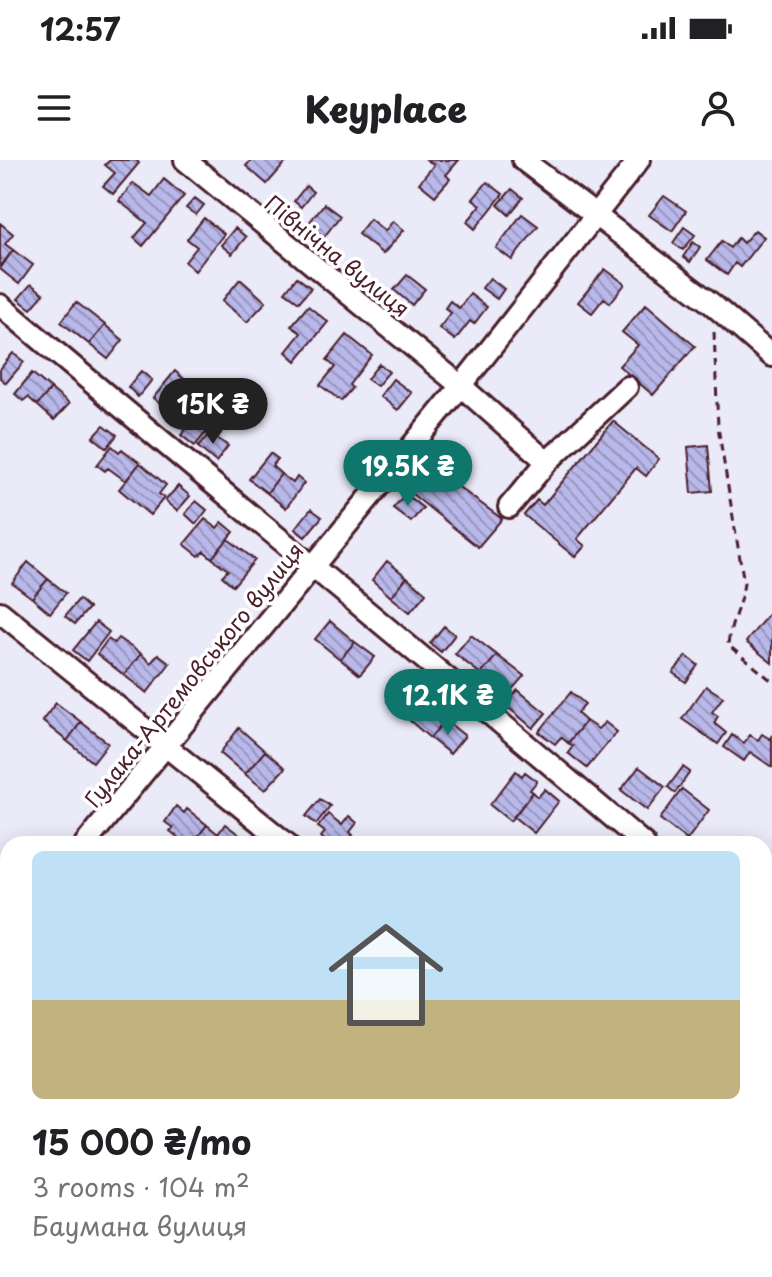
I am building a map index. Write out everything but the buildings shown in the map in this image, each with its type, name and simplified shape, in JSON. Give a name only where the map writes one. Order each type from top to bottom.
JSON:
[{"type":"street","name":"Північна вулиця","points":[[185,160],[461,386],[547,462]]},
{"type":"street","points":[[523,160],[712,304],[772,356]]},
{"type":"street","name":"Гулака-Артемовського вулиця","points":[[92,836],[461,386],[639,160]]},
{"type":"street","points":[[0,305],[634,836]]},
{"type":"street","points":[[509,507],[547,462],[627,387]]},
{"type":"street","points":[[0,612],[277,836]]},
{"type":"path","points":[[712,304],[718,427],[744,583],[742,601],[729,626],[728,645],[772,681]]}]
